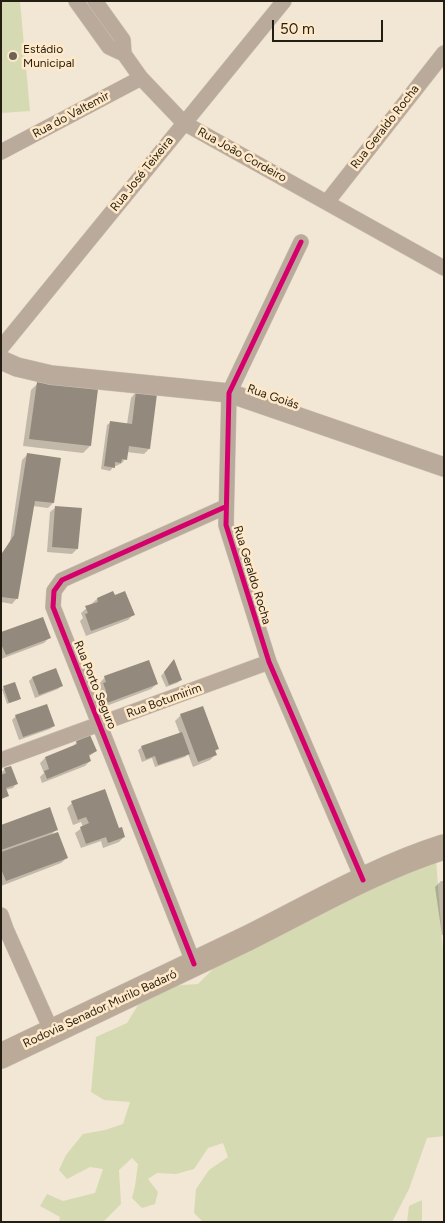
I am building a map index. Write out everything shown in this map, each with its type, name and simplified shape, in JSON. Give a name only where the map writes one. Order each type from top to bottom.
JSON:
[{"type":"main road","name":"Rodovia Senador Murilo Badaró","points":[[1,1056],[194,964],[363,880],[401,863],[443,849]]},
{"type":"street","name":"Rua João Cordeiro","points":[[76,1],[109,47],[124,54],[141,78],[184,123],[444,268]]},
{"type":"street","points":[[95,1],[123,40],[124,54]]},
{"type":"street","name":"Rua José Teixeira","points":[[1,348],[284,1]]},
{"type":"street","name":"Rua Geraldo Rocha","points":[[327,202],[444,53]]},
{"type":"street","name":"Rua do Valtemir","points":[[1,152],[141,78]]},
{"type":"street","name":"Rua Geraldo Rocha","points":[[301,242],[229,392],[226,526],[269,662],[363,880]]},
{"type":"street","name":"Rua Goiás","points":[[1,360],[17,368],[51,375],[229,392],[444,467]]},
{"type":"street","name":"Rua Porto Seguro","points":[[194,964],[53,607],[54,591],[62,580],[225,507]]},
{"type":"street","name":"Rua Botumirim","points":[[1,760],[269,662]]},
{"type":"street","points":[[1,915],[4,930],[52,1032]]},
{"type":"green space","name":"Estádio Municipal","points":[[1,1],[20,1],[30,111],[1,113]]},
{"type":"green space","points":[[436,860],[444,962],[444,1136],[427,1138],[409,1189],[392,1222],[203,1222],[194,1213],[196,1189],[209,1170],[228,1157],[223,1143],[208,1148],[194,1169],[176,1174],[157,1173],[148,1179],[158,1192],[155,1204],[142,1208],[132,1198],[138,1164],[132,1158],[119,1170],[121,1204],[103,1222],[59,1222],[60,1217],[40,1206],[47,1194],[63,1201],[95,1193],[103,1169],[90,1167],[67,1179],[59,1170],[66,1155],[83,1134],[123,1124],[130,1102],[104,1100],[91,1092],[96,1037],[127,1023],[141,1000],[167,986],[198,984],[225,957]]},
{"type":"green space","points":[[422,1200],[422,1222],[407,1222],[409,1206]]},
{"type":"building","points":[[37,382],[98,389],[91,446],[29,439]]},
{"type":"building","points":[[136,391],[157,394],[150,449],[129,446],[127,460],[122,459],[121,463],[115,462],[115,468],[104,466],[110,421],[132,424]]},
{"type":"building","points":[[27,453],[61,458],[54,503],[35,501],[18,599],[1,597],[1,555],[14,535]]},
{"type":"building","points":[[55,506],[82,508],[78,549],[52,547]]},
{"type":"building","points":[[113,591],[115,595],[125,591],[135,615],[91,631],[85,614],[88,613],[85,606],[98,602],[97,598]]},
{"type":"building","points":[[43,617],[51,638],[6,655],[1,644],[1,632]]},
{"type":"building","points":[[174,659],[182,680],[169,685],[164,672]]},
{"type":"building","points":[[149,660],[158,684],[107,703],[103,693],[106,691],[103,683],[106,682],[104,676]]},
{"type":"building","points":[[56,668],[63,686],[39,695],[32,677]]},
{"type":"building","points":[[15,682],[21,699],[9,703],[3,686]]},
{"type":"building","points":[[47,704],[55,726],[23,737],[15,715]]},
{"type":"building","points":[[203,706],[219,749],[215,750],[217,755],[198,762],[180,714]]},
{"type":"building","points":[[182,732],[190,754],[158,765],[155,756],[146,759],[141,746]]},
{"type":"building","points":[[90,735],[97,751],[89,755],[91,761],[47,779],[44,771],[49,769],[45,757],[77,744],[76,741]]},
{"type":"building","points":[[11,766],[18,784],[6,788],[9,796],[1,799],[1,775],[6,773],[4,768]]},
{"type":"building","points":[[105,789],[119,828],[122,827],[125,837],[108,843],[106,837],[86,844],[80,827],[89,823],[86,817],[78,820],[71,801]]},
{"type":"building","points":[[50,807],[58,830],[1,850],[1,825]]},
{"type":"building","points":[[58,832],[68,858],[6,881],[1,869],[1,852]]},
{"type":"cycle path","points":[[301,242],[229,393],[226,525],[269,662],[363,880]]},
{"type":"cycle path","points":[[194,964],[53,607],[54,591],[62,580],[225,507]]},
{"type":"place","name":"Estádio Municipal","points":[[13,56]]}]
